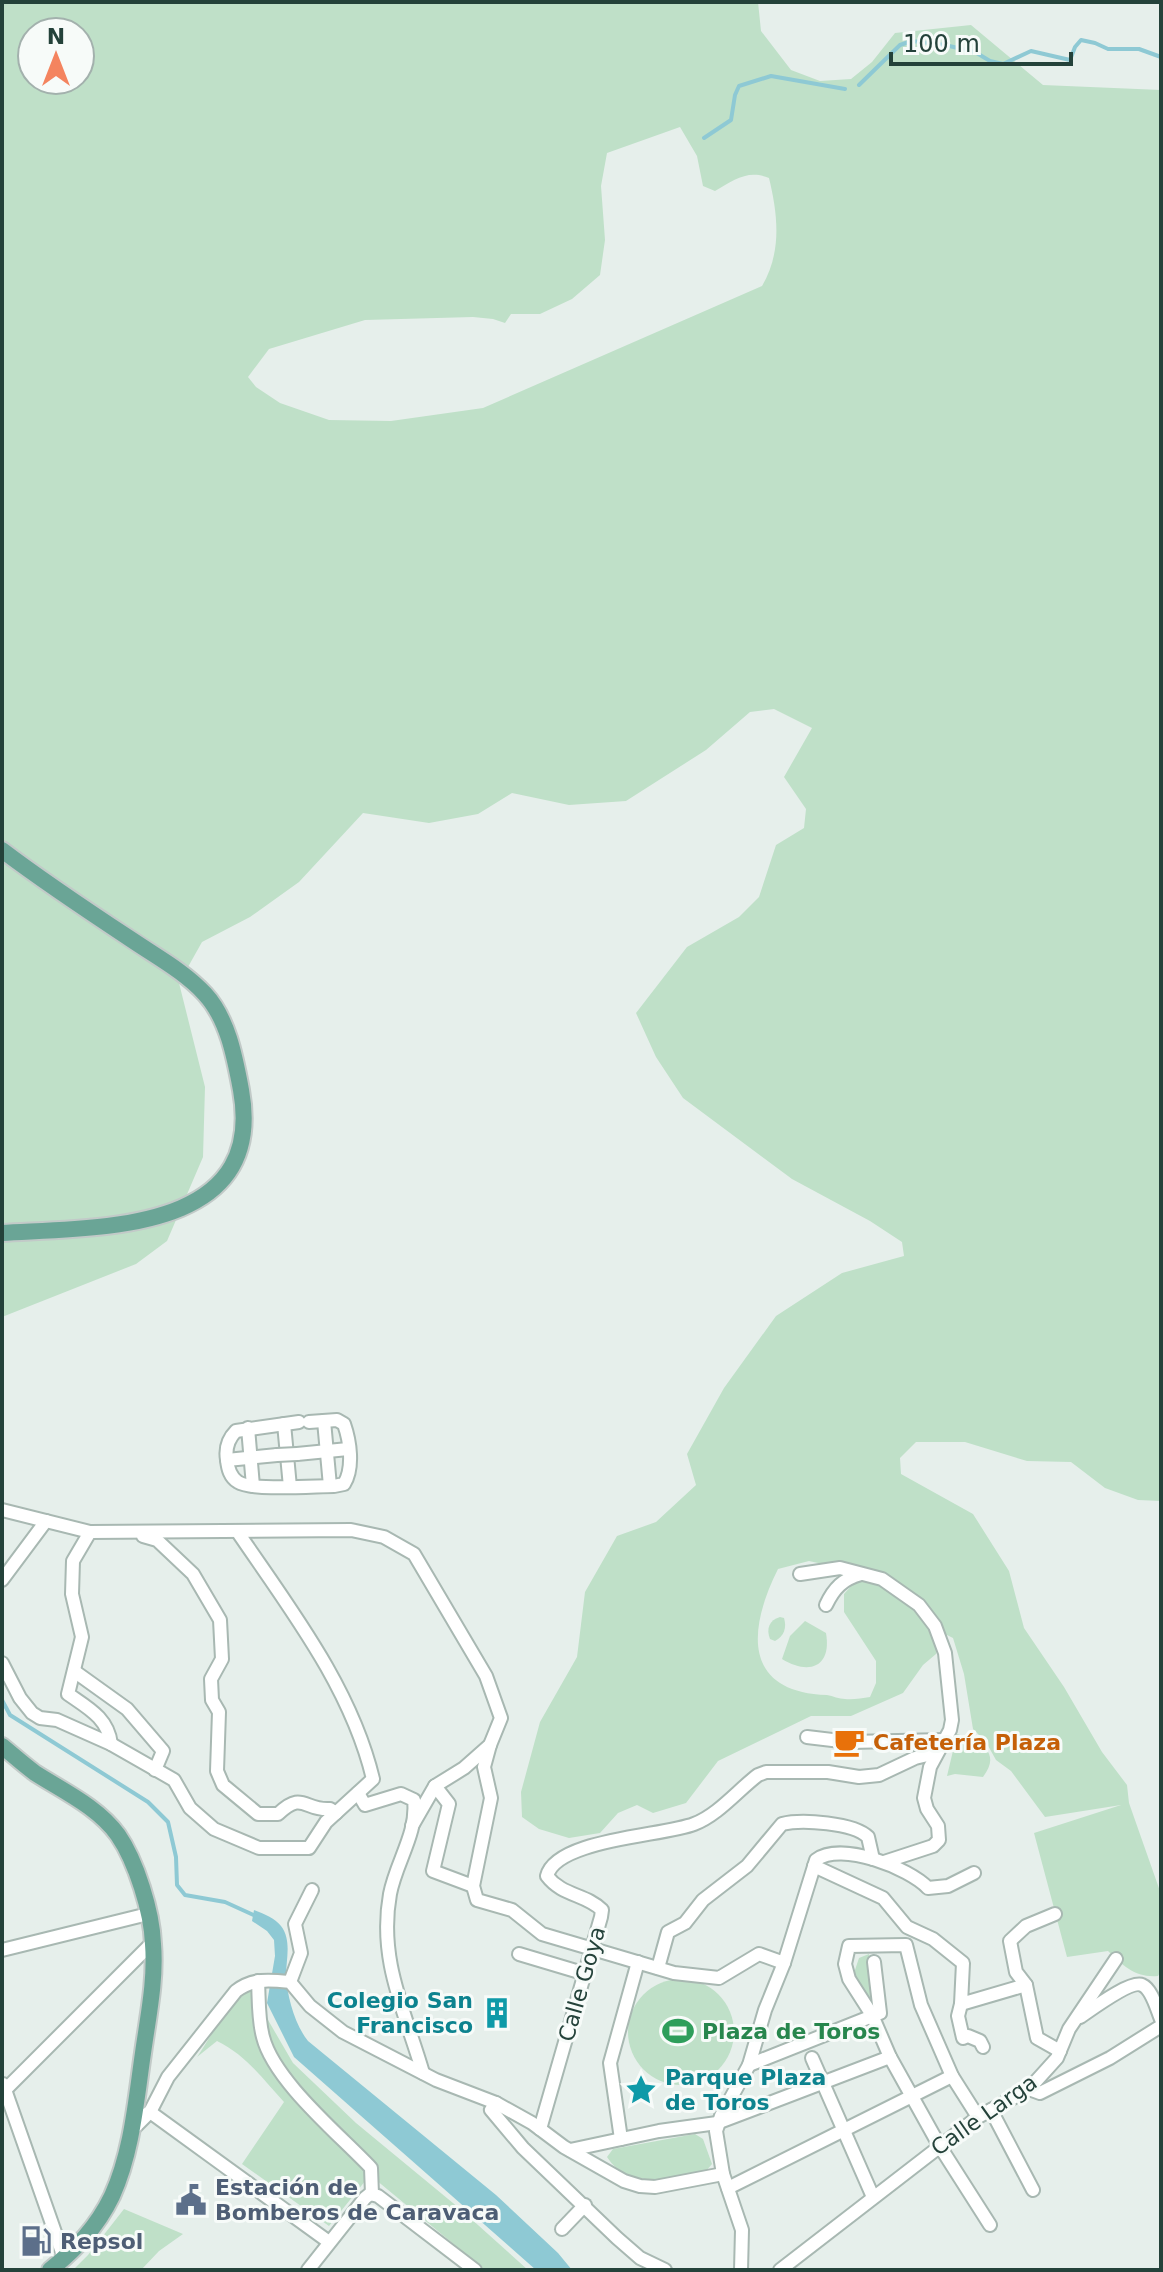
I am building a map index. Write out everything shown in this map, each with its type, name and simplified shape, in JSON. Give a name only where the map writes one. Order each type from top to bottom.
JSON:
[{"type":"main road","points":[[2,850],[178,970],[207,996],[229,1039],[242,1093],[244,1125],[237,1156],[225,1177],[215,1189],[189,1206],[133,1222],[2,1233]]},
{"type":"main road","points":[[2,1746],[108,1822],[131,1860],[148,1914],[153,1942],[143,2107],[131,2131],[119,2177],[107,2205],[87,2236],[50,2270]]},
{"type":"street","points":[[337,1420],[344,1424],[349,1475],[344,1484],[253,1486],[235,1481],[227,1460],[230,1437],[236,1431],[324,1421],[337,1420]]},
{"type":"street","points":[[324,1421],[330,1486]]},
{"type":"street","points":[[284,1424],[290,1487]]},
{"type":"street","points":[[248,1428],[253,1486]]},
{"type":"street","points":[[227,1460],[348,1449]]},
{"type":"street","points":[[2,1510],[90,1532],[351,1530],[384,1537],[414,1554],[486,1676],[501,1718],[484,1767],[491,1798],[473,1886],[477,1900],[512,1910],[542,1934],[658,1968],[711,1979],[728,1974],[759,1954],[784,1963]]},
{"type":"street","points":[[2,1580],[46,1521]]},
{"type":"street","points":[[124,1531],[157,1540],[193,1574],[220,1620],[222,1659],[211,1679],[212,1700],[219,1712],[217,1771],[223,1785],[258,1814],[278,1814],[290,1803],[299,1800],[336,1813]]},
{"type":"street","points":[[2,1663],[20,1698],[32,1713],[40,1718],[57,1720],[111,1744],[174,1780],[190,1808],[214,1829],[259,1848],[309,1848],[326,1822],[373,1779],[364,1742],[346,1701],[295,1617],[237,1531]]},
{"type":"street","points":[[90,1532],[73,1561],[72,1594],[82,1637],[68,1694],[98,1716],[109,1730],[111,1744]]},
{"type":"street","points":[[800,1574],[840,1568],[882,1579],[919,1605],[935,1626],[945,1653],[952,1720],[946,1740],[930,1767],[924,1798],[938,1826],[939,1840],[933,1846],[878,1860]]},
{"type":"street","points":[[826,1605],[847,1578],[864,1573]]},
{"type":"street","points":[[74,1671],[127,1709],[163,1751],[155,1770]]},
{"type":"street","points":[[807,1737],[849,1742],[946,1740]]},
{"type":"street","points":[[412,1826],[435,1786],[464,1768],[490,1745]]},
{"type":"street","name":"Calle Goya","points":[[540,2129],[602,1910],[596,1904],[570,1895],[552,1883],[547,1876],[549,1868],[560,1859],[598,1844],[696,1823],[766,1772],[828,1772],[859,1777],[879,1775],[915,1758],[936,1753]]},
{"type":"street","points":[[435,1786],[449,1804],[433,1871],[473,1886]]},
{"type":"street","points":[[358,1793],[365,1805],[391,1795],[401,1794],[414,1800],[412,1826],[390,1893],[386,1940],[395,1994],[423,2073]]},
{"type":"street","points":[[658,1968],[668,1932],[685,1923],[703,1900],[747,1866],[782,1824],[813,1822],[858,1830],[868,1837],[878,1860]]},
{"type":"street","points":[[741,2270],[742,2230],[723,2174],[717,2123],[749,2065],[816,1860],[830,1854],[848,1854],[878,1860],[928,1888],[948,1886],[974,1873]]},
{"type":"street","points":[[814,1866],[883,1898],[907,1927],[933,1939],[963,1963],[958,2016],[963,2038],[968,2036],[980,2041],[983,2047]]},
{"type":"street","points":[[289,1982],[301,1953],[295,1924],[312,1890]]},
{"type":"street","points":[[2,1950],[148,1914]]},
{"type":"street","points":[[1055,1914],[1026,1926],[1010,1941],[1016,1972],[1026,1985],[1037,2038],[1060,2051]]},
{"type":"street","points":[[64,2258],[3,2086],[153,1942]]},
{"type":"street","points":[[978,2117],[952,2076],[921,2005],[906,1945],[849,1946],[845,1964],[849,1979],[872,2015],[890,2057],[939,2145],[990,2225]]},
{"type":"street","points":[[519,1954],[586,1974]]},
{"type":"street","name":"Calle Larga","points":[[780,2270],[939,2145],[978,2117],[1029,2089],[1057,2058],[1069,2029],[1116,1959]]},
{"type":"street","points":[[621,2139],[610,2063],[638,1962]]},
{"type":"street","points":[[749,2065],[880,2013],[874,1962]]},
{"type":"street","points":[[264,1980],[263,2039],[282,2073],[371,2168],[371,2194]]},
{"type":"street","points":[[329,2242],[143,2107],[158,2097],[168,2077],[236,1991],[245,1984],[264,1980],[289,1982],[327,2021],[423,2073],[496,2103],[624,2181],[640,2186],[675,2184],[723,2174]]},
{"type":"street","points":[[1077,2018],[1130,1984],[1141,1984],[1147,1988],[1161,2019]]},
{"type":"street","points":[[961,2004],[1026,1985]]},
{"type":"street","points":[[1029,2089],[1040,2093],[1110,2058],[1161,2026]]},
{"type":"street","points":[[570,2150],[717,2123],[890,2057]]},
{"type":"street","points":[[812,2058],[873,2197]]},
{"type":"street","points":[[728,2188],[952,2076]]},
{"type":"street","points":[[143,2081],[168,2077]]},
{"type":"street","points":[[143,2081],[153,2084],[158,2097]]},
{"type":"street","points":[[496,2103],[491,2110],[515,2139],[640,2258],[665,2270]]},
{"type":"street","points":[[991,2110],[1033,2190]]},
{"type":"street","points":[[689,2127],[707,2132],[717,2142]]},
{"type":"street","points":[[308,2270],[371,2194],[378,2196],[475,2270]]},
{"type":"street","points":[[562,2229],[585,2205]]},
{"type":"green space","points":[[2,2],[758,2],[761,31],[791,70],[820,81],[851,79],[872,62],[895,33],[971,25],[1043,85],[1161,90],[1161,1501],[1138,1500],[1105,1488],[1071,1462],[1027,1461],[965,1442],[916,1442],[900,1458],[901,1474],[973,1514],[1009,1571],[1024,1628],[1064,1687],[1102,1752],[1127,1785],[1129,1803],[1161,1894],[1161,1971],[1158,1976],[1136,1973],[1108,1951],[1067,1957],[1034,1833],[1121,1805],[1045,1817],[1011,1771],[996,1760],[986,1742],[973,1729],[964,1674],[953,1638],[947,1635],[940,1638],[936,1654],[923,1665],[903,1693],[851,1716],[811,1716],[718,1761],[686,1803],[653,1813],[637,1805],[618,1813],[600,1833],[569,1838],[539,1829],[522,1817],[521,1792],[540,1722],[577,1657],[585,1592],[617,1536],[656,1522],[696,1485],[687,1454],[724,1388],[776,1316],[842,1273],[904,1256],[902,1242],[792,1179],[683,1098],[656,1057],[636,1013],[687,947],[739,917],[759,897],[776,845],[804,828],[806,809],[784,777],[812,728],[774,709],[750,712],[706,750],[626,801],[569,805],[512,793],[478,814],[429,823],[363,813],[299,882],[250,917],[202,942],[179,983],[205,1087],[203,1157],[167,1241],[136,1264],[2,1317]],"holes":[[[680,127],[697,156],[703,186],[715,191],[748,175],[769,178],[775,206],[776,233],[773,260],[762,286],[483,408],[391,421],[329,420],[280,403],[256,387],[248,377],[269,349],[365,320],[473,317],[505,323],[511,314],[540,314],[572,299],[600,275],[605,240],[601,186],[607,153]],[[809,1561],[863,1573],[844,1594],[844,1612],[876,1661],[876,1683],[870,1697],[843,1699],[799,1691],[779,1682],[766,1670],[759,1653],[758,1634],[768,1592],[778,1569]]]},
{"type":"green space","points":[[784,1618],[785,1628],[775,1641],[770,1639],[768,1632],[773,1620]]},
{"type":"green space","points":[[805,1621],[826,1633],[827,1645],[822,1661],[801,1667],[782,1659],[790,1636]]},
{"type":"green space","points":[[957,1734],[980,1744],[989,1754],[988,1768],[983,1777],[947,1776]]},
{"type":"green space","points":[[869,1954],[876,2001],[868,2003],[853,1976],[859,1958]]},
{"type":"green space","points":[[681,1979],[701,1983],[719,1994],[730,2012],[734,2032],[730,2052],[719,2070],[701,2081],[681,2085],[661,2081],[643,2070],[632,2052],[628,2032],[632,2012],[643,1994],[661,1983]]},
{"type":"green space","points":[[255,1988],[268,2020],[293,2063],[356,2123],[528,2270],[485,2270],[370,2175],[329,2226],[242,2164],[284,2102],[245,2060],[217,2041],[197,2057],[229,2009]]},
{"type":"green space","points":[[695,2134],[703,2139],[712,2164],[706,2171],[666,2178],[640,2178],[617,2168],[607,2157],[613,2149]]},
{"type":"green space","points":[[124,2209],[183,2234],[159,2251],[141,2270],[73,2270],[88,2255]]},
{"type":"water","points":[[254,1910],[276,1921],[284,1932],[288,1992],[296,2019],[308,2041],[496,2195],[572,2270],[536,2270],[294,2057],[267,2003],[275,1956],[274,1940],[252,1921]]},
{"type":"waterway","points":[[859,85],[900,45],[912,41],[975,52],[1003,64],[1031,51],[1070,60],[1081,40],[1108,49],[1139,49],[1161,57]]},
{"type":"waterway","points":[[704,138],[731,120],[739,86],[771,76],[845,89]]},
{"type":"waterway","points":[[2,1700],[10,1715],[148,1802],[168,1822],[176,1857],[177,1885],[185,1895],[225,1902],[258,1917]]},
{"type":"waterway","points":[[1161,2236],[1161,2263]]},
{"type":"place","name":"Cafetería Plaza","points":[[849,1742]]},
{"type":"place","name":"Colegio San Francisco","points":[[497,2013]]},
{"type":"place","name":"Plaza de Toros","points":[[678,2031]]},
{"type":"place","name":"Parque Plaza de Toros","points":[[641,2090]]},
{"type":"place","name":"Estación de Bomberos de Caravaca","points":[[191,2200]]},
{"type":"place","name":"Repsol","points":[[36,2241]]}]
